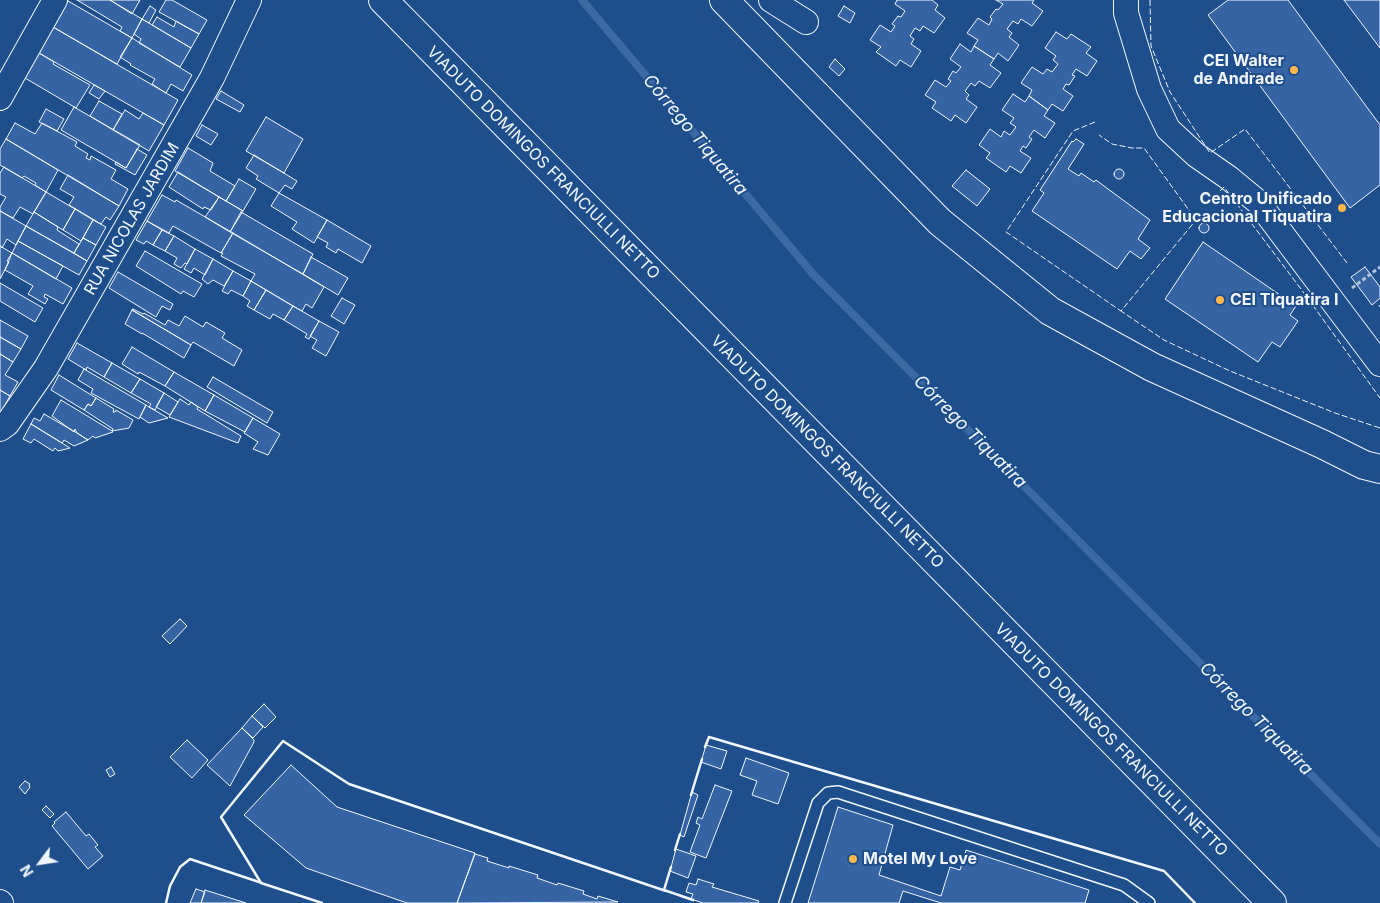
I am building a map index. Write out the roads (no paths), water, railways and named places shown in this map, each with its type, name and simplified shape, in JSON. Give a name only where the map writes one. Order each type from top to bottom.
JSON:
[{"type":"main road","name":"VIADUTO DOMINGOS FRANCIULLI NETTO","points":[[383,0],[1272,903]]},
{"type":"main road","points":[[724,0],[940,222],[1050,311],[1152,367],[1364,464],[1380,469]]},
{"type":"main road","points":[[1322,444],[1380,452]]},
{"type":"street","points":[[0,98],[55,0]]},
{"type":"street","name":"RUA NICOLAS JARDIM","points":[[0,429],[6,424],[46,368],[212,78],[249,0]]},
{"type":"street","points":[[771,0],[806,22]]},
{"type":"street","points":[[1121,4],[1149,88],[1168,128],[1196,155],[1230,178],[1258,202],[1380,364]]},
{"type":"lane","points":[[785,903],[818,804],[828,793],[838,792],[1124,885],[1149,903]]},
{"type":"waterway","name":"Córrego Tiquatira","points":[[582,0],[813,274],[1380,844]]},
{"type":"place","name":"CEI Walter de Andrade","points":[[1294,70]]},
{"type":"place","name":"Centro Unificado Educacional Tiquatira","points":[[1342,208]]},
{"type":"place","name":"CEI TIquatira I","points":[[1220,300]]},
{"type":"place","name":"Motel My Love","points":[[853,859]]}]
